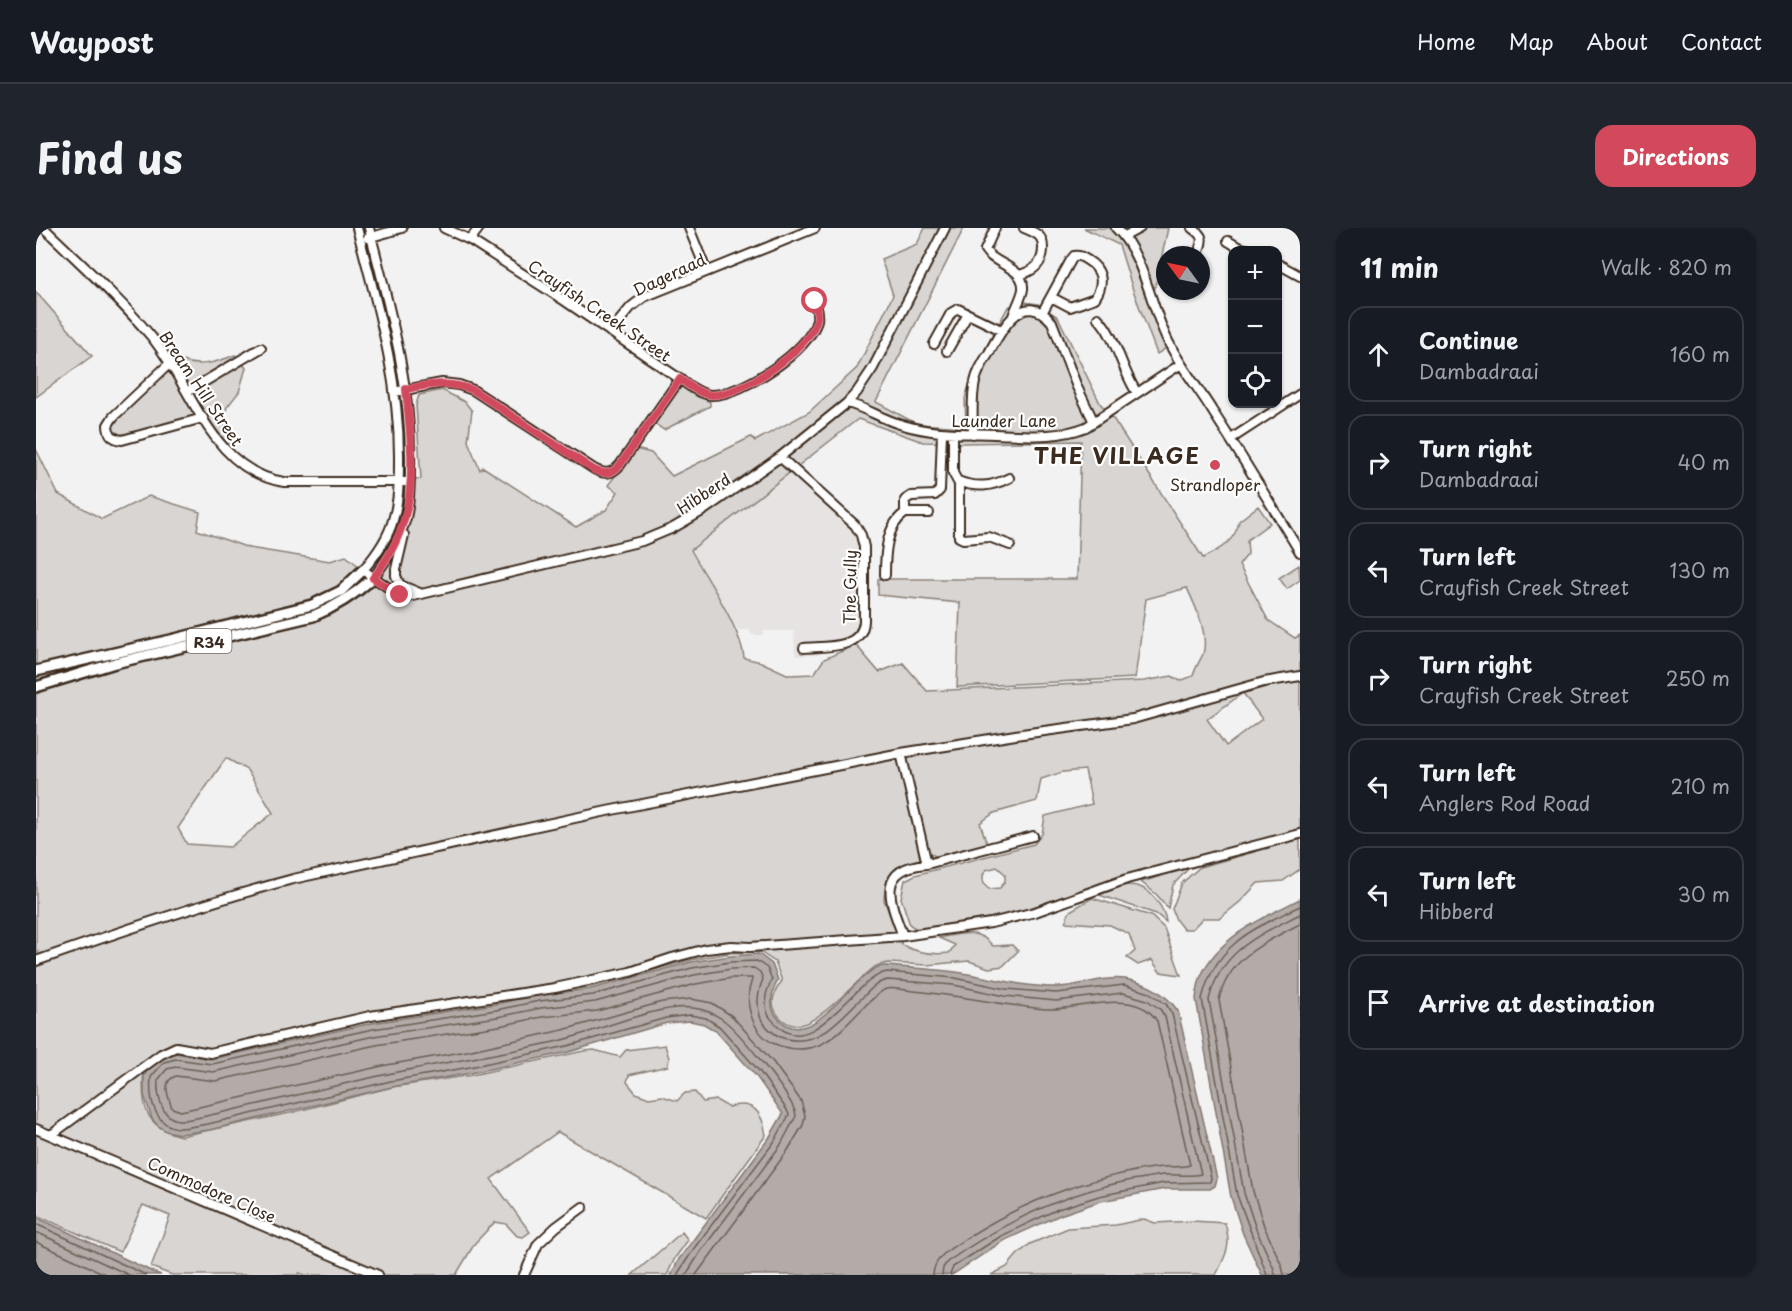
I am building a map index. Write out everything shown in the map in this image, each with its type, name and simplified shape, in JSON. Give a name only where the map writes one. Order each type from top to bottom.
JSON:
[{"type":"main road","name":"R34","points":[[36,671],[183,638],[312,605],[341,591],[363,570]]},
{"type":"main road","name":"R34","points":[[36,687],[115,663],[313,616],[355,594],[373,578]]},
{"type":"street","name":"Bream Hill Street","points":[[44,228],[151,336],[203,418],[231,457],[247,469],[265,478],[294,482],[410,482]]},
{"type":"street","points":[[357,228],[384,333],[394,392],[399,481],[390,530],[363,570]]},
{"type":"street","points":[[369,228],[406,389],[411,451],[405,531],[396,576],[400,585],[422,594]]},
{"type":"street","points":[[360,240],[401,228]]},
{"type":"street","name":"Crayfish Creek Street","points":[[394,392],[442,383],[473,390],[594,470],[608,473],[613,472],[620,465],[680,379],[470,240],[444,228]]},
{"type":"street","points":[[470,240],[479,228]]},
{"type":"street","points":[[689,228],[706,270]]},
{"type":"street","name":"Dageraad","points":[[610,332],[631,307],[644,297],[706,270],[815,228]]},
{"type":"street","name":"Hibberd","points":[[363,570],[400,595],[409,597],[632,544],[653,537],[704,510],[780,457],[848,403],[873,368],[945,228]]},
{"type":"street","points":[[973,434],[975,379],[1001,330],[1013,316],[1023,289],[1019,275],[992,258],[985,250],[995,228]]},
{"type":"street","points":[[1019,275],[1035,269],[1042,262],[1044,251],[1042,239],[1024,228]]},
{"type":"street","points":[[1116,228],[1125,236],[1133,250],[1164,334],[1300,552]]},
{"type":"street","points":[[1125,236],[1140,228]]},
{"type":"street","points":[[1192,228],[1201,234],[1200,246]]},
{"type":"street","points":[[1228,241],[1236,246]]},
{"type":"street","points":[[1042,313],[1074,256],[1080,255],[1096,265],[1101,276],[1101,283],[1095,298],[1070,307],[1051,297]]},
{"type":"street","points":[[1282,266],[1300,276]]},
{"type":"street","points":[[680,379],[697,390],[714,396],[768,374],[788,358],[811,331],[818,317],[815,301]]},
{"type":"street","points":[[934,344],[951,313],[958,309],[1001,330]]},
{"type":"street","points":[[1013,316],[1029,310],[1048,317],[1055,328],[1080,396],[1094,422]]},
{"type":"street","points":[[947,351],[968,314]]},
{"type":"street","points":[[1098,318],[1111,338],[1137,393]]},
{"type":"street","points":[[187,392],[261,348]]},
{"type":"street","points":[[170,363],[113,417],[108,425],[110,434],[117,440],[124,440],[203,418]]},
{"type":"street","name":"Launder Lane","points":[[848,403],[859,406],[885,420],[942,433],[1055,435],[1075,431],[1094,422],[1182,364]]},
{"type":"street","points":[[1231,439],[1300,394]]},
{"type":"street","points":[[905,513],[905,500],[908,497],[935,495],[940,490],[942,433]]},
{"type":"street","points":[[953,434],[953,473],[958,481],[959,537],[963,539],[989,537],[1010,545]]},
{"type":"street","name":"The Gully","points":[[780,457],[855,525],[864,547],[863,626],[855,640],[844,644],[804,648]]},
{"type":"street","points":[[958,481],[977,487],[1002,482],[1009,478]]},
{"type":"street","points":[[885,575],[887,543],[898,518],[905,513],[929,513]]},
{"type":"street","points":[[373,578],[393,549],[406,519]]},
{"type":"street","points":[[36,961],[140,925],[250,890],[293,879],[608,811],[901,753],[1133,719],[1264,682],[1300,676]]},
{"type":"street","points":[[901,753],[927,864]]},
{"type":"street","points":[[51,1135],[161,1054],[176,1047],[210,1053],[370,1016],[555,988],[630,972],[706,949],[903,936],[1011,919],[1127,879],[1300,834]]},
{"type":"street","points":[[903,936],[890,900],[894,879],[904,868],[1033,836]]},
{"type":"street","name":"Commodore Close","points":[[36,1128],[378,1275]]},
{"type":"street","points":[[524,1275],[538,1244],[556,1227],[583,1208]]},
{"type":"shaded area","points":[[925,228],[964,228],[876,402],[917,424],[966,427],[965,399],[973,371],[1008,307],[1024,302],[1038,304],[1058,317],[1100,403],[1114,420],[1203,558],[1226,544],[1234,534],[1239,521],[1258,506],[1270,523],[1247,540],[1248,554],[1239,565],[1268,620],[1295,638],[1300,635],[1300,831],[1126,877],[1008,915],[917,929],[910,925],[901,898],[905,880],[915,875],[1034,844],[1042,834],[1045,816],[1092,804],[1085,770],[1063,772],[1041,779],[1037,801],[994,813],[980,823],[987,844],[937,857],[928,852],[920,812],[912,813],[920,859],[899,868],[887,885],[884,900],[902,945],[925,952],[949,953],[955,945],[939,938],[974,934],[981,936],[993,946],[1012,945],[1018,951],[1003,966],[989,968],[969,961],[927,965],[888,963],[876,966],[827,1010],[807,1023],[792,1025],[778,1015],[773,1004],[776,990],[782,981],[775,962],[760,952],[730,953],[691,960],[591,987],[538,993],[371,1020],[211,1056],[171,1050],[171,1047],[137,1067],[59,1128],[61,1130],[144,1069],[143,1093],[147,1112],[159,1127],[181,1136],[290,1113],[392,1087],[472,1075],[584,1051],[594,1050],[620,1057],[626,1050],[665,1045],[669,1058],[668,1066],[629,1075],[627,1082],[636,1093],[649,1098],[662,1096],[677,1101],[685,1093],[695,1092],[703,1102],[716,1100],[728,1107],[750,1106],[759,1114],[766,1135],[706,1218],[558,1132],[491,1179],[530,1232],[523,1237],[517,1236],[506,1224],[495,1222],[475,1243],[456,1275],[305,1275],[299,1273],[298,1275],[172,1275],[151,1267],[170,1216],[143,1205],[120,1252],[36,1215],[36,967],[38,966],[38,951],[36,952],[36,449],[58,494],[102,519],[149,496],[200,512],[197,530],[249,548],[330,561],[346,556],[360,567],[385,532],[394,504],[395,478],[421,479],[416,405],[419,395],[442,390],[465,402],[472,411],[468,441],[480,470],[483,467],[576,527],[606,510],[618,492],[608,485],[636,449],[651,453],[672,476],[751,437],[755,441],[809,412],[857,368],[893,295],[881,259],[917,244]],"holes":[[[858,419],[923,442],[1081,441],[1077,579],[878,579],[878,595],[960,603],[957,687],[1135,678],[1146,599],[1187,588],[1203,629],[1203,654],[1193,676],[1180,681],[1172,676],[1144,681],[927,691],[903,663],[879,672],[856,645],[824,659],[814,674],[789,675],[761,662],[744,658],[737,632],[691,550]],[[1243,693],[1262,719],[1226,746],[1207,719]],[[226,758],[247,770],[273,813],[230,847],[187,844],[178,828]],[[997,867],[1005,874],[1005,881],[1000,888],[989,889],[985,885],[983,877],[986,870]]]},
{"type":"shaded area","points":[[1084,228],[1168,228],[1164,246],[1156,246],[1154,292],[1173,344],[1157,354],[1133,290],[1119,245]]},
{"type":"shaded area","points":[[36,292],[92,356],[36,397]]},
{"type":"shaded area","points":[[235,355],[246,368],[239,392],[227,407],[223,420],[232,442],[226,446],[205,414],[122,437],[114,434],[111,425],[113,421],[179,359],[200,364]]},
{"type":"shaded area","points":[[680,385],[710,402],[710,406],[664,430],[654,423]]},
{"type":"shaded area","points":[[780,457],[861,535],[863,626],[844,644],[819,655],[795,656],[794,631],[764,631],[763,635],[752,635],[749,630],[738,630],[678,525]]},
{"type":"shaded area","points":[[1299,565],[1300,580],[1287,589],[1279,578]]},
{"type":"shaded area","points":[[1300,839],[1300,869],[1283,881],[1258,883],[1220,918],[1203,918],[1192,929],[1183,929],[1176,920],[1172,909],[1182,883],[1200,867]]},
{"type":"shaded area","points":[[1189,868],[1173,885],[1168,908],[1141,882]]},
{"type":"shaded area","points":[[1125,885],[1138,886],[1149,892],[1160,906],[1166,922],[1156,914],[1099,895]]},
{"type":"shaded area","points":[[1092,898],[1151,916],[1164,928],[1181,975],[1160,972],[1152,960],[1138,965],[1127,958],[1135,951],[1129,934],[1110,925],[1065,922],[1070,911]]},
{"type":"shaded area","points":[[1144,1219],[1155,1223],[1193,1221],[1225,1223],[1228,1238],[1227,1250],[1216,1275],[991,1275],[1007,1267],[1030,1244],[1068,1228],[1116,1225]]},
{"type":"shaded area","points":[[682,1232],[688,1240],[675,1258],[667,1275],[632,1275]]},
{"type":"water","points":[[1300,899],[1300,1275],[1262,1275],[1243,1234],[1231,1197],[1196,999],[1201,976],[1209,962],[1230,939]]},
{"type":"water","points":[[759,954],[772,964],[778,980],[772,996],[774,1013],[781,1021],[793,1027],[806,1026],[818,1019],[868,973],[881,966],[956,972],[1043,987],[1065,987],[1116,978],[1148,986],[1173,1004],[1178,1011],[1217,1179],[1215,1186],[1210,1189],[1165,1189],[1101,1201],[1060,1215],[1003,1241],[952,1275],[671,1275],[679,1259],[769,1138],[783,1114],[756,1076],[716,1031],[704,1024],[690,1021],[667,1023],[569,1052],[392,1087],[209,1130],[180,1134],[166,1131],[157,1125],[152,1119],[144,1095],[144,1076],[152,1064],[161,1057],[176,1053],[211,1059],[372,1023],[538,995],[591,989],[691,962]]},
{"type":"water","points":[[36,1217],[153,1272],[161,1275],[36,1275]]},
{"type":"place","name":"Strandloper","points":[[1215,465]]},
{"type":"district","name":"THE VILLAGE","points":[[1117,454]]},
{"type":"route","points":[[400,595],[373,578],[387,560],[406,519],[410,492],[411,451],[406,389],[442,383],[473,390],[594,470],[604,473],[613,472],[680,379],[697,390],[714,396],[768,374],[788,358],[814,326],[818,317],[815,301]]}]
